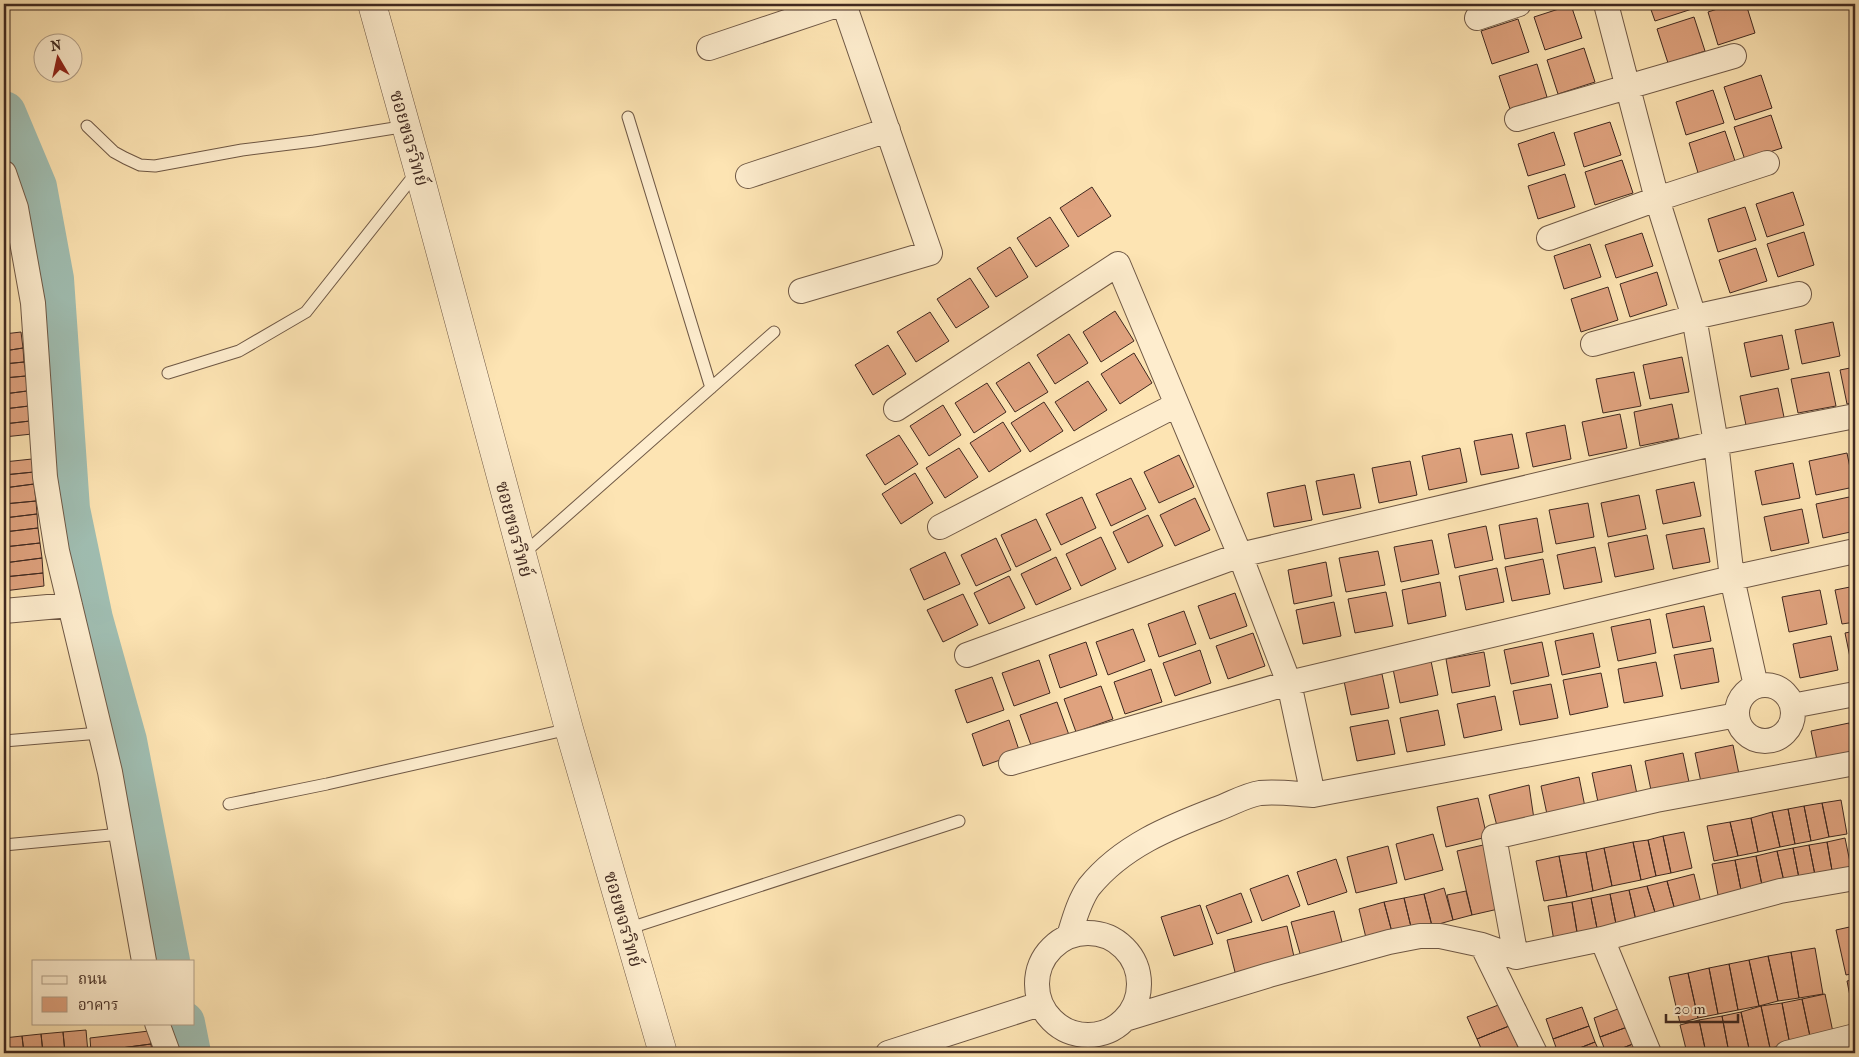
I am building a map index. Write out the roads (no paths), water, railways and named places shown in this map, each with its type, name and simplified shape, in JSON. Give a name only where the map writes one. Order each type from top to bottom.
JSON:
[{"type":"street","name":"ซอยขจรวิทย์","points":[[372,4],[569,729],[663,1053]]},
{"type":"street","points":[[709,48],[840,4]]},
{"type":"street","points":[[801,291],[930,254],[844,4]]},
{"type":"street","points":[[1476,18],[1519,4]]},
{"type":"street","points":[[1606,4],[1657,199],[1694,317],[1716,443],[1732,578],[1756,686]]},
{"type":"street","points":[[1517,119],[1734,56]]},
{"type":"street","points":[[748,176],[888,130]]},
{"type":"street","points":[[1549,238],[1657,199],[1767,163]]},
{"type":"street","points":[[4,173],[16,208],[33,303],[45,477],[57,550],[110,772],[144,960]]},
{"type":"street","points":[[896,409],[1118,264],[1240,555],[1289,682],[1313,795]]},
{"type":"street","points":[[1593,344],[1694,317],[1799,294]]},
{"type":"street","points":[[940,527],[1176,405]]},
{"type":"street","points":[[967,654],[1240,555],[1716,443],[1855,416]]},
{"type":"street","points":[[1011,763],[1289,682],[1855,551]]},
{"type":"street","points":[[4,611],[70,605]]},
{"type":"street","points":[[1756,686],[1775,686],[1783,691],[1792,706],[1791,724],[1786,732],[1770,740],[1752,738],[1744,732],[1739,724],[1737,715],[1742,697],[1748,690],[1756,686]]},
{"type":"street","points":[[1792,706],[1855,694]]},
{"type":"street","points":[[1069,936],[1088,889],[1109,866],[1130,850],[1154,836],[1192,819],[1260,793],[1313,795],[1737,715]]},
{"type":"street","points":[[1516,957],[1494,837],[1656,800],[1855,763]]},
{"type":"street","points":[[1126,1018],[1269,975],[1389,942],[1420,936],[1440,936],[1482,945],[1516,957],[1602,939],[1780,892],[1855,878]]},
{"type":"street","points":[[1085,933],[1102,934],[1117,942],[1130,954],[1138,970],[1139,987],[1136,1004],[1126,1018],[1112,1029],[1104,1032],[1078,1034],[1061,1028],[1049,1017],[1040,1004],[1037,988],[1038,972],[1044,956],[1055,944],[1069,936],[1085,933]]},
{"type":"street","points":[[1602,939],[1649,1053]]},
{"type":"street","points":[[1482,945],[1535,1053]]},
{"type":"street","points":[[888,1053],[1040,1004]]},
{"type":"street","points":[[158,1024],[168,1053]]},
{"type":"street","points":[[1788,1053],[1855,1036]]},
{"type":"lane","points":[[628,116],[711,388]]},
{"type":"lane","points":[[87,126],[114,152],[140,165],[155,166],[242,150],[314,141],[406,126]]},
{"type":"lane","points":[[168,373],[239,351],[306,312],[418,169]]},
{"type":"lane","points":[[522,555],[774,332]]},
{"type":"lane","points":[[229,804],[328,784],[569,729]]},
{"type":"lane","points":[[4,741],[100,733]]},
{"type":"lane","points":[[627,929],[959,821]]},
{"type":"lane","points":[[4,845],[121,834]]},
{"type":"waterway","points":[[4,113],[35,187],[52,279],[68,509],[91,619],[125,741],[168,960]]},
{"type":"waterway","points":[[183,1024],[189,1053]]}]
